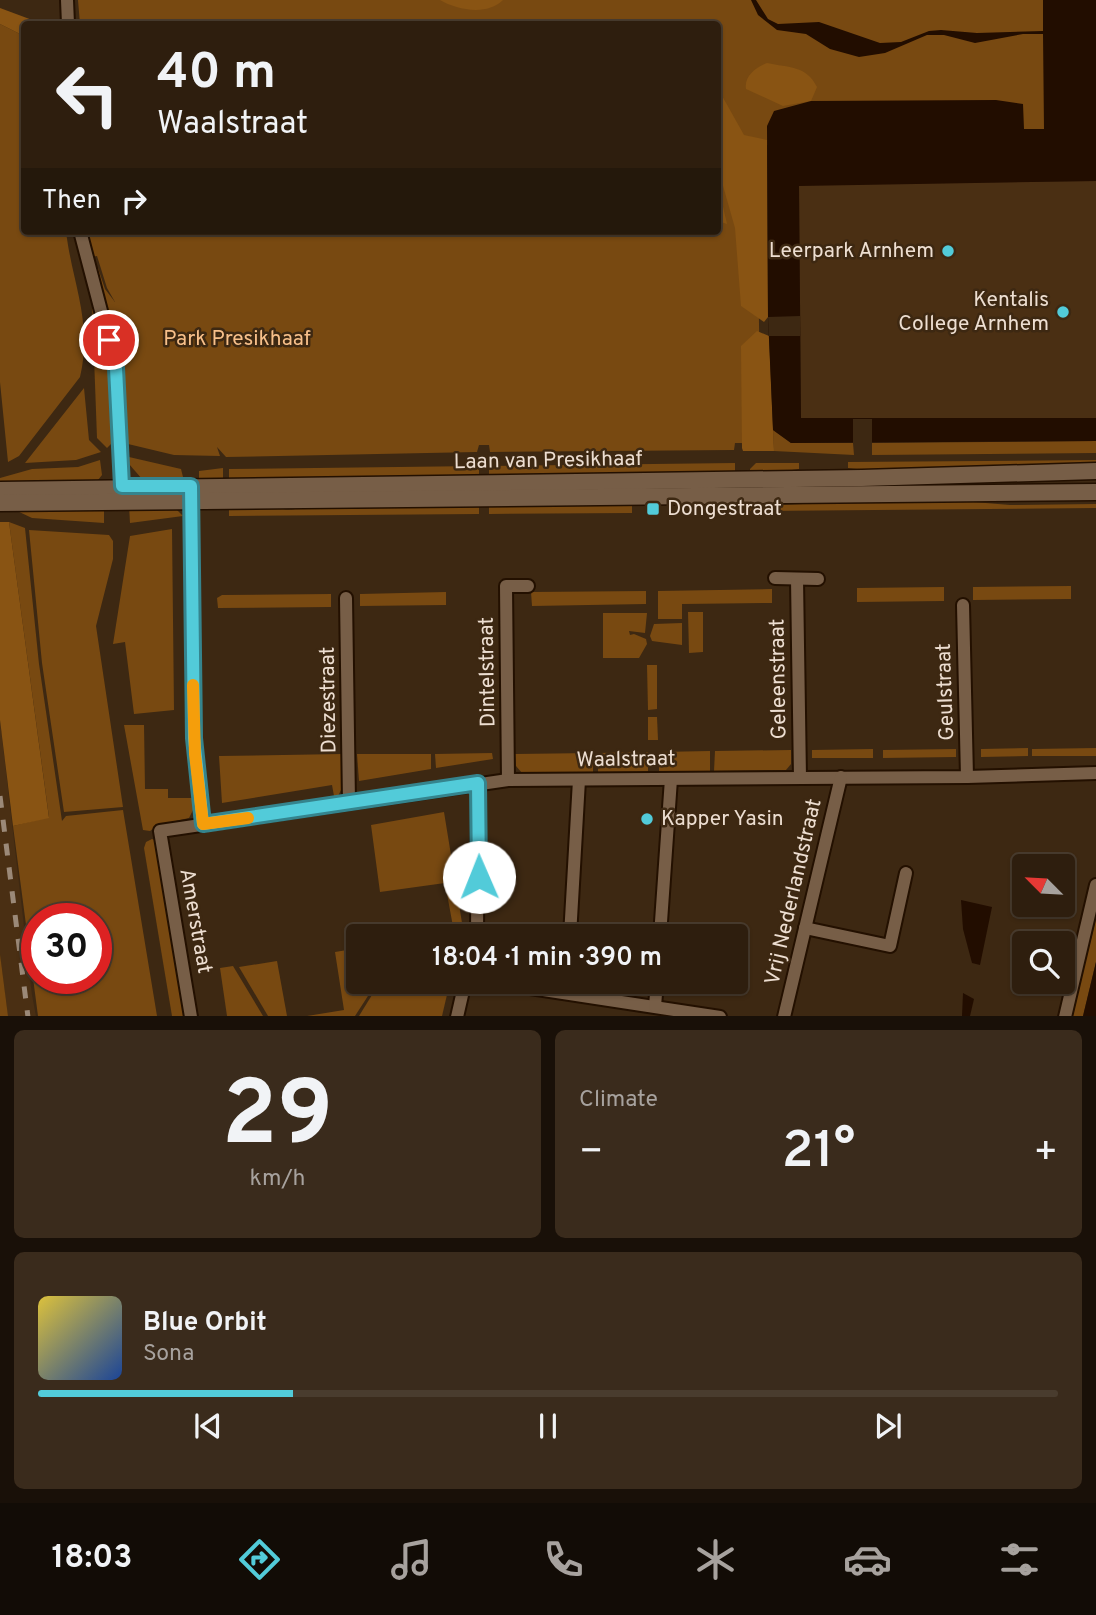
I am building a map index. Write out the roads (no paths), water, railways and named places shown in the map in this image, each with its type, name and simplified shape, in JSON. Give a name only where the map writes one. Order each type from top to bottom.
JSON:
[{"type":"street","points":[[67,0],[68,21]]},
{"type":"street","points":[[81,235],[116,368],[122,493]]},
{"type":"street","name":"Laan van Presikhaaf","points":[[0,489],[191,492],[1096,471]]},
{"type":"street","points":[[191,492],[194,733],[203,824]]},
{"type":"street","name":"Laan van Presikhaaf","points":[[191,492],[1096,492]]},
{"type":"street","name":"Laan van Presikhaaf","points":[[0,503],[122,493]]},
{"type":"street","points":[[775,578],[818,579]]},
{"type":"street","name":"Geleenstraat","points":[[797,579],[800,778]]},
{"type":"street","name":"Dintelstraat","points":[[508,780],[506,586],[528,586]]},
{"type":"street","name":"Diezestraat","points":[[346,598],[349,802]]},
{"type":"street","name":"Geulstraat","points":[[963,606],[967,777]]},
{"type":"street","name":"Waalstraat","points":[[160,831],[508,780],[967,777],[1096,773]]},
{"type":"street","name":"Vrij Nederlandstraat","points":[[784,1016],[841,777]]},
{"type":"street","points":[[661,924],[671,779]]},
{"type":"street","points":[[571,924],[579,780]]},
{"type":"street","points":[[477,924],[478,783]]},
{"type":"street","name":"Amerstraat","points":[[160,831],[191,1016]]},
{"type":"street","points":[[805,928],[890,946],[906,873]]},
{"type":"street","points":[[1065,1016],[1096,885]]},
{"type":"street","points":[[457,1016],[462,994]]},
{"type":"street","points":[[596,994],[714,1016]]},
{"type":"street","points":[[655,1006],[656,994]]},
{"type":"railway","points":[[0,796],[28,1016]]},
{"type":"place","name":"Leerpark Arnhem","points":[[948,251]]},
{"type":"place","name":"Kentalis College Arnhem","points":[[1063,312]]},
{"type":"place","name":"Dongestraat","points":[[653,509]]},
{"type":"place","name":"Kapper Yasin","points":[[647,819]]},
{"type":"park label","name":"Park Presikhaaf","points":[[237,339]]}]
